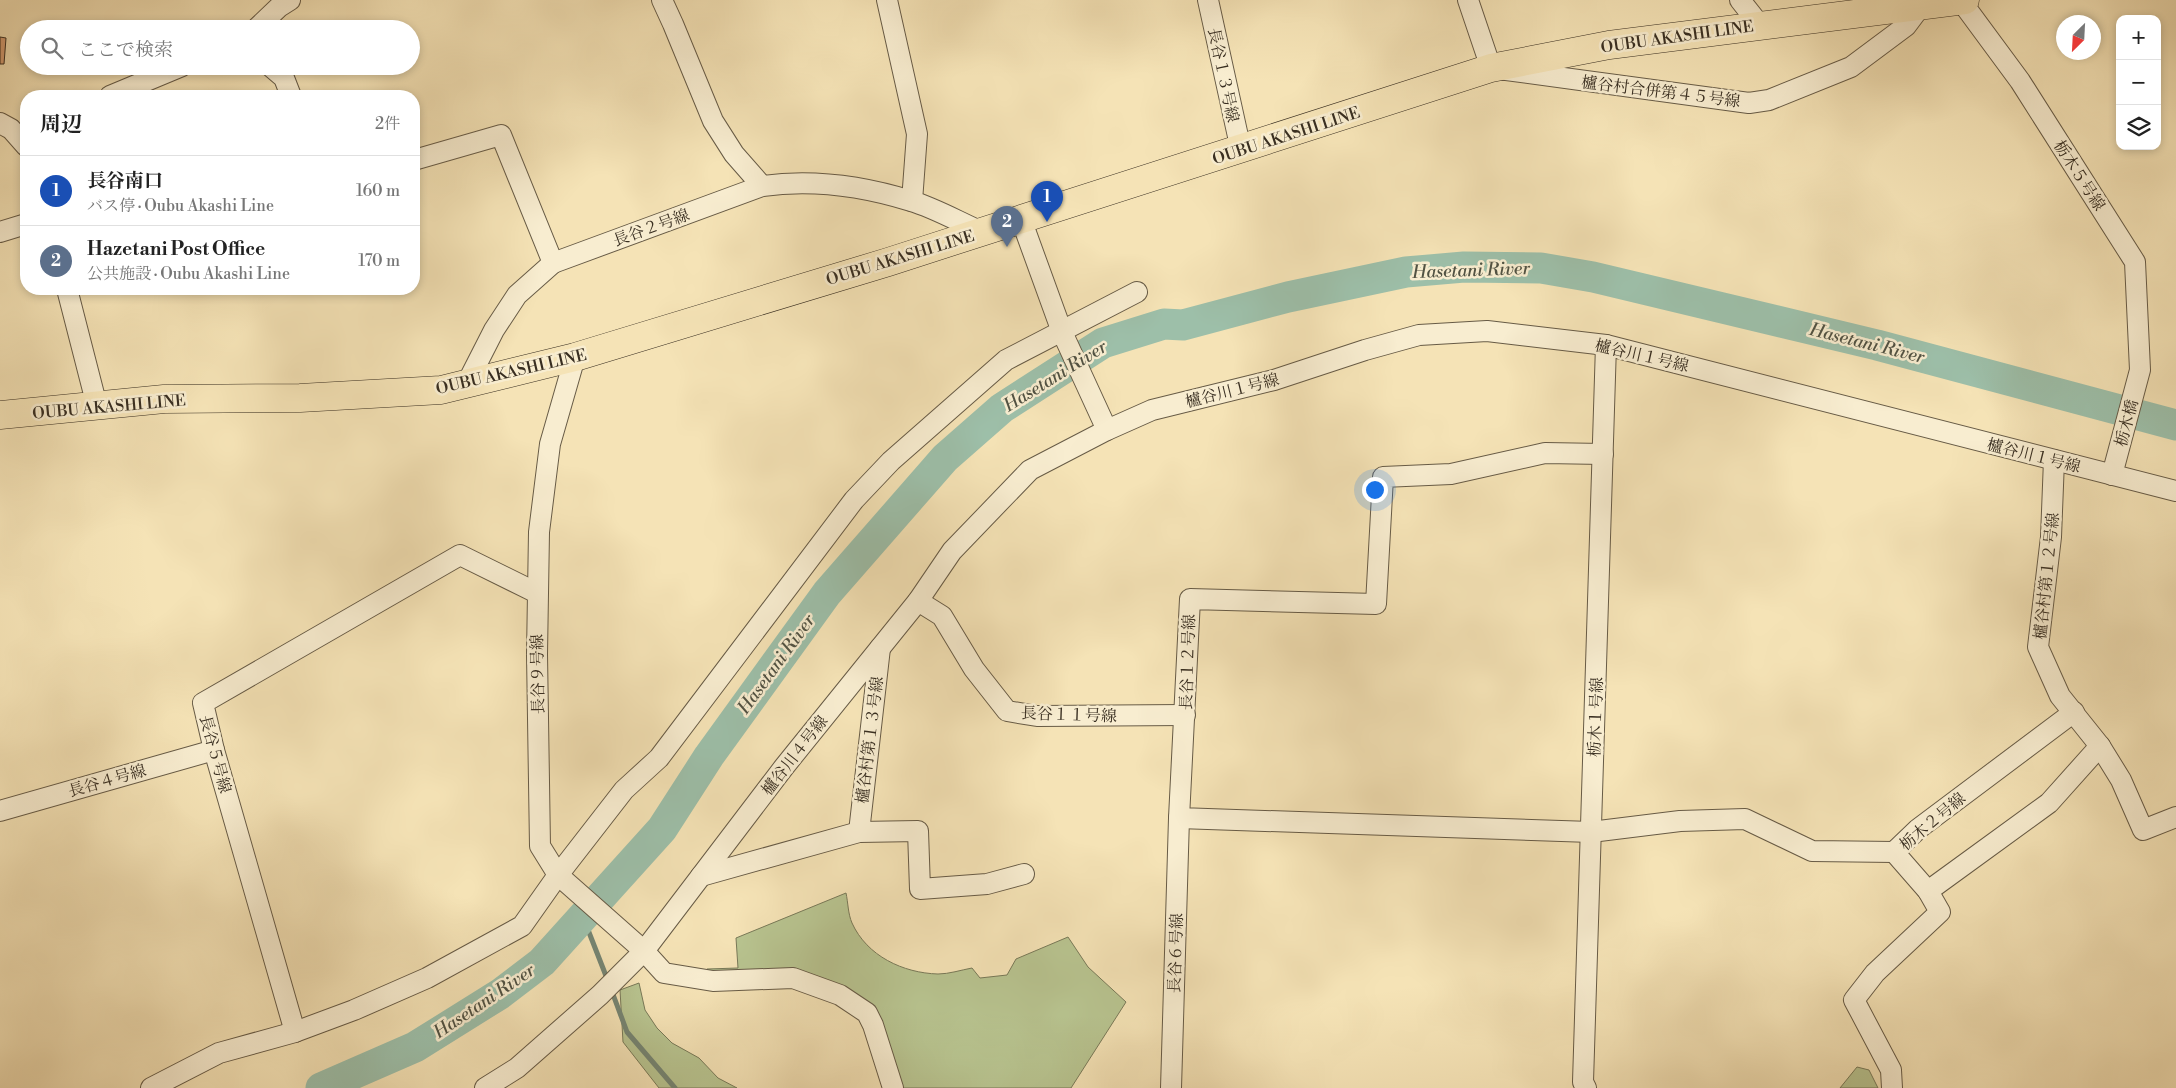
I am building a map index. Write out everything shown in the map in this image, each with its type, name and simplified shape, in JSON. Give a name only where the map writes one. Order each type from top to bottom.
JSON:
[{"type":"main road","name":"OUBU AKASHI LINE","points":[[0,415],[164,400],[300,398],[441,390],[575,357],[982,232],[1491,68],[1609,45],[1920,3],[1963,0]]},
{"type":"street","points":[[265,20],[279,7],[290,0]]},
{"type":"street","points":[[662,0],[674,24],[713,121],[734,154],[762,186]]},
{"type":"street","points":[[888,0],[917,134],[912,201]]},
{"type":"street","name":"長谷１３号線","points":[[1208,0],[1241,150]]},
{"type":"street","points":[[1468,0],[1491,68]]},
{"type":"street","points":[[1740,0],[1759,24]]},
{"type":"street","name":"栃木５号線","points":[[1963,0],[2020,82],[2135,262],[2140,370]]},
{"type":"street","name":"櫨谷村合併第４５号線","points":[[1491,68],[1749,103],[1769,100],[1851,67],[1906,26],[1920,3]]},
{"type":"street","points":[[124,90],[160,75]]},
{"type":"street","points":[[280,75],[284,78],[289,90]]},
{"type":"street","points":[[0,122],[11,129],[20,139]]},
{"type":"street","points":[[420,158],[501,135],[554,263],[517,295],[494,330],[467,383]]},
{"type":"street","name":"長谷２号線","points":[[554,263],[762,186],[790,182],[836,184],[912,201],[982,232]]},
{"type":"street","points":[[1021,219],[1062,332],[1107,430]]},
{"type":"street","points":[[0,232],[20,226]]},
{"type":"street","points":[[151,1088],[218,1053],[295,1032],[354,1010],[427,978],[522,926],[558,875],[624,790],[659,758],[854,500],[891,462],[1006,360],[1137,292]]},
{"type":"street","points":[[68,295],[97,406]]},
{"type":"street","name":"櫨谷川１号線","points":[[1107,430],[1152,410],[1274,380],[1364,350],[1419,336],[1487,331],[1606,345],[2176,491]]},
{"type":"street","name":"栃木１号線","points":[[1586,1088],[1583,1082],[1606,345]]},
{"type":"street","name":"長谷９号線","points":[[575,357],[550,444],[539,532],[537,593],[540,846],[558,875],[644,951],[664,973],[713,981],[793,978],[840,995],[867,1014],[873,1026],[893,1088]]},
{"type":"street","name":"栃木橋","points":[[2112,475],[2140,370]]},
{"type":"street","name":"櫨谷川４号線","points":[[485,1088],[517,1068],[600,995],[644,951],[784,766],[918,601],[952,551],[1030,470],[1107,430]]},
{"type":"street","name":"長谷１２号線","points":[[1180,818],[1190,599],[1376,604],[1382,477],[1451,474],[1545,453],[1603,454]]},
{"type":"street","name":"櫨谷村第１２号線","points":[[2054,460],[2051,538],[2038,647],[2060,696],[2100,746],[2121,780],[2144,830],[2176,817]]},
{"type":"street","name":"長谷５号線","points":[[295,1032],[214,750],[203,703],[460,555],[537,593]]},
{"type":"street","name":"長谷１１号線","points":[[918,601],[942,616],[974,669],[1007,711],[1037,716],[1185,715]]},
{"type":"street","name":"櫨谷村第１３号線","points":[[859,832],[880,648]]},
{"type":"street","name":"栃木２号線","points":[[1591,832],[1680,821],[1745,819],[1812,851],[1894,852],[1918,829],[2074,712]]},
{"type":"street","points":[[1928,891],[2049,803],[2100,746]]},
{"type":"street","name":"長谷４号線","points":[[0,811],[214,750]]},
{"type":"street","points":[[1180,818],[1591,832]]},
{"type":"street","name":"長谷６号線","points":[[1171,1088],[1180,818]]},
{"type":"street","points":[[701,876],[859,832],[918,831],[920,889],[987,884],[1024,874]]},
{"type":"street","points":[[1891,1079],[1854,1000],[1875,973],[1940,912],[1928,891],[1894,852]]},
{"type":"street","points":[[509,1088],[517,1068]]},
{"type":"green space","points":[[846,893],[852,923],[859,935],[877,953],[899,966],[925,973],[938,974],[972,968],[980,978],[1007,975],[1016,959],[1068,937],[1088,967],[1126,1002],[1071,1088],[900,1088],[845,988],[710,976],[707,969],[738,968],[736,938]]},
{"type":"green space","points":[[639,983],[645,1010],[657,1028],[672,1043],[699,1058],[718,1078],[737,1088],[659,1088],[623,1042],[620,990]]},
{"type":"green space","points":[[1857,1067],[1869,1070],[1878,1088],[1840,1088]]},
{"type":"building","points":[[0,37],[6,38],[4,64],[0,64]]},
{"type":"waterway","name":"Hasetani River","points":[[321,1088],[415,1047],[500,994],[542,962],[662,829],[709,756],[827,593],[945,458],[1002,408],[1103,343],[1164,324],[1183,325],[1288,297],[1406,272],[1464,267],[1541,268],[1593,277],[1877,345],[2176,425]]},
{"type":"waterway","points":[[583,917],[608,981]]},
{"type":"waterway","points":[[611,989],[627,1032],[675,1088]]},
{"type":"place","name":"長谷南口","points":[[1047,222]]},
{"type":"place","name":"Hazetani Post Office","points":[[1007,247]]}]
